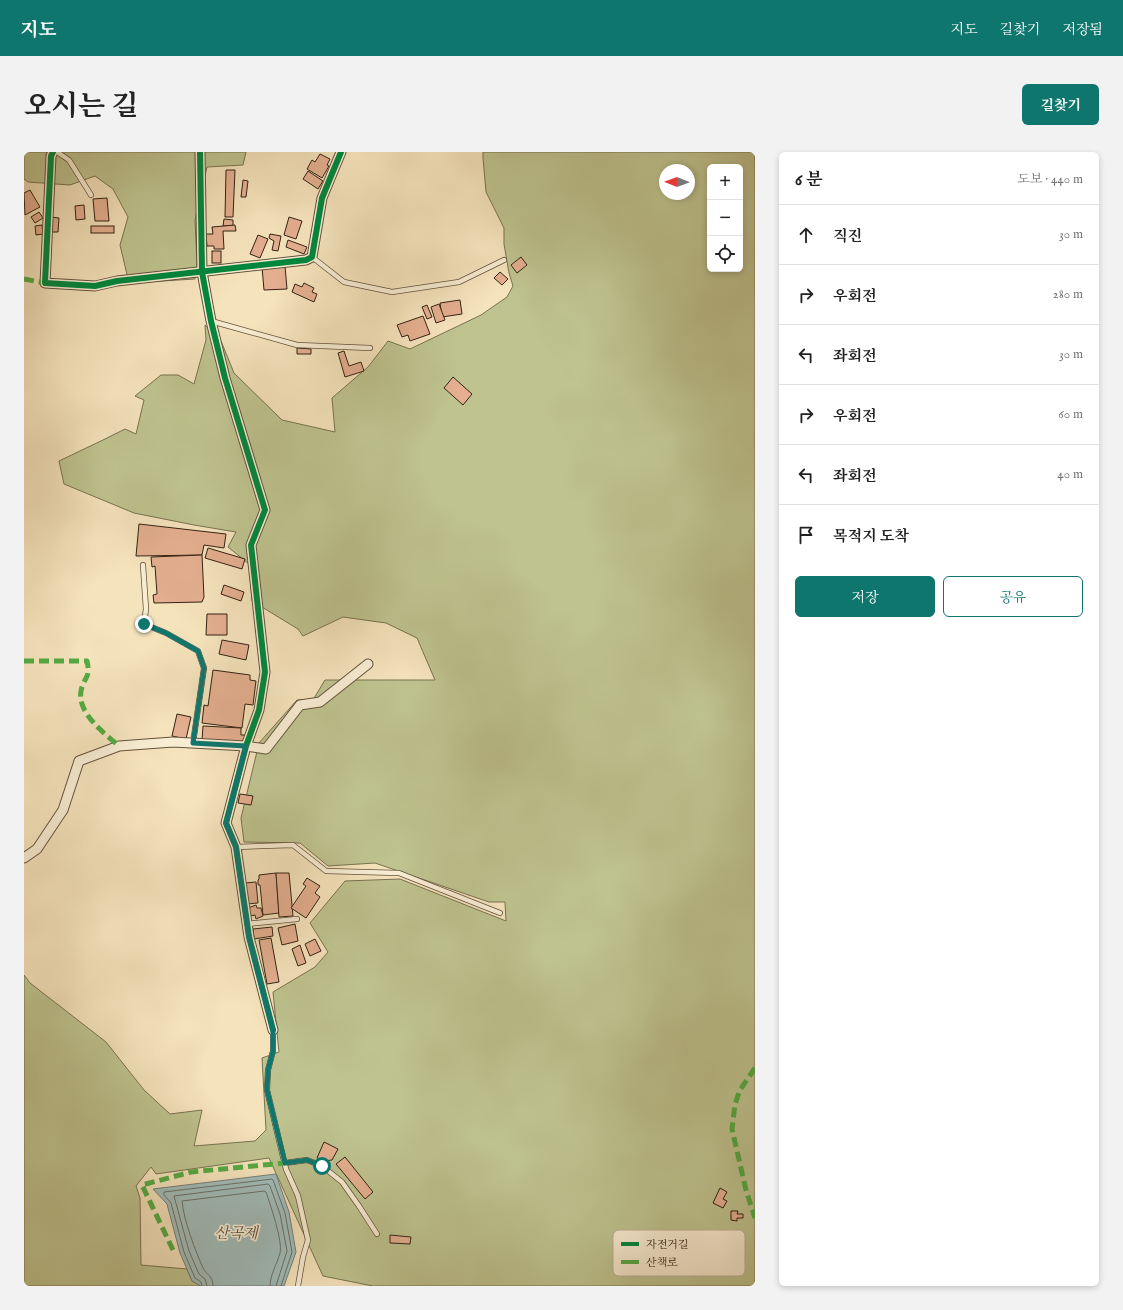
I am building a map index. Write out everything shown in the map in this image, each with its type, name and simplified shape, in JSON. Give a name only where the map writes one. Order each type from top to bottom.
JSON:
[{"type":"street","points":[[53,152],[51,156],[44,283],[95,286],[117,282],[306,260],[312,257],[322,198],[341,152]]},
{"type":"street","points":[[200,152],[202,272],[211,321],[225,378],[265,510],[251,545],[265,672],[259,710],[246,746],[226,824],[236,847],[249,937],[273,1030]]},
{"type":"street","points":[[24,858],[37,849],[63,810],[79,761],[119,746],[173,742],[266,748],[300,705],[320,702],[368,664]]},
{"type":"lane","points":[[57,152],[68,160],[91,195]]},
{"type":"lane","points":[[312,257],[344,282],[392,292],[459,282],[504,260]]},
{"type":"lane","points":[[211,321],[297,344],[370,348]]},
{"type":"lane","points":[[143,565],[146,609],[144,624],[166,633],[198,651],[204,668],[193,743]]},
{"type":"lane","points":[[236,847],[293,845],[326,872],[400,873],[500,913]]},
{"type":"lane","points":[[248,924],[297,919]]},
{"type":"lane","points":[[273,1030],[273,1051],[268,1070],[267,1090],[285,1163],[298,1196],[308,1240],[303,1257],[298,1286]]},
{"type":"lane","points":[[285,1163],[307,1160],[322,1166],[342,1182],[377,1234]]},
{"type":"green space","points":[[24,152],[246,152],[243,165],[207,167],[195,220],[197,265],[195,279],[129,283],[120,245],[128,217],[113,189],[95,176],[70,185],[28,182],[24,179]]},
{"type":"green space","points":[[483,152],[755,152],[755,1286],[373,1286],[323,1276],[269,1158],[156,1174],[151,1167],[136,1186],[140,1198],[141,1265],[187,1269],[192,1281],[201,1286],[24,1286],[24,975],[30,983],[106,1042],[144,1090],[170,1114],[202,1110],[194,1146],[255,1141],[266,1130],[262,1058],[279,1052],[273,992],[315,967],[328,952],[310,923],[345,881],[400,879],[506,921],[505,902],[489,902],[375,863],[328,866],[300,843],[244,842],[241,818],[259,743],[297,700],[313,700],[325,680],[435,680],[417,638],[386,623],[343,617],[303,636],[298,629],[252,601],[249,564],[228,547],[236,532],[134,513],[64,484],[59,461],[125,429],[136,434],[144,400],[135,396],[161,375],[178,375],[194,384],[206,340],[205,325],[221,341],[234,373],[282,420],[335,432],[332,398],[368,367],[388,341],[410,349],[481,315],[507,297],[513,286],[504,244],[504,228],[486,192]]},
{"type":"water","name":"산곡제","points":[[276,1174],[289,1212],[296,1252],[284,1286],[201,1286],[192,1281],[180,1253],[167,1204],[153,1189]]},
{"type":"building","points":[[320,154],[330,159],[327,165],[329,166],[322,178],[307,169],[312,160],[315,162]]},
{"type":"building","points":[[226,170],[235,170],[233,217],[225,217]]},
{"type":"building","points":[[308,171],[323,181],[318,189],[303,179]]},
{"type":"building","points":[[243,180],[248,181],[246,197],[241,197]]},
{"type":"building","points":[[30,190],[40,207],[25,215],[24,193]]},
{"type":"building","points":[[107,198],[109,221],[95,221],[93,199]]},
{"type":"building","points":[[84,205],[85,219],[76,220],[75,206]]},
{"type":"building","points":[[39,212],[43,218],[35,223],[31,217]]},
{"type":"building","points":[[51,217],[59,218],[58,232],[50,232]]},
{"type":"building","points":[[289,217],[302,221],[296,239],[284,235]]},
{"type":"building","points":[[224,219],[233,220],[233,226],[223,226]]},
{"type":"building","points":[[42,225],[43,234],[36,235],[35,226]]},
{"type":"building","points":[[235,225],[236,231],[223,231],[224,249],[214,249],[214,246],[207,246],[206,234],[213,234],[212,227]]},
{"type":"building","points":[[91,226],[114,226],[114,233],[91,233]]},
{"type":"building","points":[[270,234],[281,236],[278,251],[272,250],[274,241],[269,238]]},
{"type":"building","points":[[258,235],[268,239],[260,258],[250,254]]},
{"type":"building","points":[[288,240],[307,247],[304,254],[286,247]]},
{"type":"building","points":[[212,251],[221,251],[221,263],[212,263]]},
{"type":"building","points":[[521,257],[527,265],[517,273],[511,265]]},
{"type":"building","points":[[285,266],[287,289],[264,290],[262,267]]},
{"type":"building","points":[[500,272],[508,279],[502,285],[494,278]]},
{"type":"building","points":[[304,283],[314,288],[312,292],[317,294],[314,302],[292,292],[295,284],[302,287]]},
{"type":"building","points":[[460,300],[462,314],[442,317],[440,303]]},
{"type":"building","points":[[439,304],[445,320],[436,323],[431,307]]},
{"type":"building","points":[[427,305],[432,317],[427,319],[422,307]]},
{"type":"building","points":[[423,316],[430,334],[410,341],[408,335],[402,337],[397,325]]},
{"type":"building","points":[[297,348],[311,349],[311,354],[297,354]]},
{"type":"building","points":[[344,351],[349,366],[361,362],[364,371],[345,377],[338,353]]},
{"type":"building","points":[[453,377],[472,394],[463,405],[444,388]]},
{"type":"building","points":[[139,524],[226,534],[224,548],[204,545],[202,555],[136,556]]},
{"type":"building","points":[[208,548],[245,559],[242,569],[205,558]]},
{"type":"building","points":[[202,555],[204,597],[202,602],[154,603],[153,595],[157,594],[155,566],[152,567],[151,557]]},
{"type":"building","points":[[224,585],[244,592],[241,601],[221,594]]},
{"type":"building","points":[[207,614],[227,614],[227,635],[206,635]]},
{"type":"building","points":[[222,640],[249,645],[246,660],[219,654]]},
{"type":"building","points":[[213,670],[250,675],[250,680],[256,681],[253,705],[245,704],[242,728],[202,723],[204,705],[208,706]]},
{"type":"building","points":[[177,714],[191,717],[186,739],[172,736]]},
{"type":"building","points":[[203,726],[241,728],[241,735],[245,735],[245,743],[202,740]]},
{"type":"building","points":[[240,794],[253,796],[251,805],[238,803]]},
{"type":"building","points":[[276,873],[279,913],[263,915],[260,885],[258,885],[259,875]]},
{"type":"building","points":[[276,873],[289,873],[293,916],[279,917]]},
{"type":"building","points":[[307,878],[320,886],[315,893],[320,897],[306,918],[291,908],[306,886],[303,884]]},
{"type":"building","points":[[256,882],[258,903],[247,904],[245,883]]},
{"type":"building","points":[[256,905],[257,908],[261,908],[263,916],[256,919],[255,915],[250,916],[248,908]]},
{"type":"building","points":[[295,924],[298,941],[282,945],[278,928]]},
{"type":"building","points":[[272,927],[273,936],[254,939],[253,929]]},
{"type":"building","points":[[271,938],[279,982],[267,984],[259,940]]},
{"type":"building","points":[[315,939],[321,951],[310,956],[305,944]]},
{"type":"building","points":[[300,945],[306,963],[298,966],[292,949]]},
{"type":"building","points":[[324,1142],[338,1149],[332,1160],[324,1161],[317,1158]]},
{"type":"building","points":[[345,1157],[373,1192],[365,1199],[336,1164]]},
{"type":"building","points":[[720,1188],[727,1192],[723,1199],[727,1201],[723,1208],[713,1203]]},
{"type":"building","points":[[731,1211],[738,1211],[737,1214],[743,1214],[743,1218],[737,1218],[737,1221],[731,1220]]},
{"type":"building","points":[[390,1235],[411,1237],[410,1244],[390,1243]]},
{"type":"marked path","points":[[24,279],[45,283]]},
{"type":"marked path","points":[[24,661],[87,661],[88,674],[81,691],[83,707],[87,715],[99,729],[119,746]]},
{"type":"marked path","points":[[755,1068],[740,1090],[735,1104],[732,1129],[746,1190],[755,1218]]},
{"type":"marked path","points":[[173,1250],[142,1185],[191,1172],[285,1163]]},
{"type":"cycle path","points":[[53,152],[51,156],[45,283],[95,286],[117,281],[306,260],[312,257],[322,198],[341,152]]},
{"type":"cycle path","points":[[200,152],[202,272],[211,321],[225,378],[265,510],[251,545],[265,672],[259,710],[246,746],[226,823],[236,847],[249,937],[273,1030]]},
{"type":"route","points":[[144,624],[166,633],[198,651],[204,668],[193,743],[246,746],[226,824],[236,847],[249,937],[273,1030],[273,1051],[268,1070],[267,1090],[285,1163],[307,1160],[322,1166]]}]
